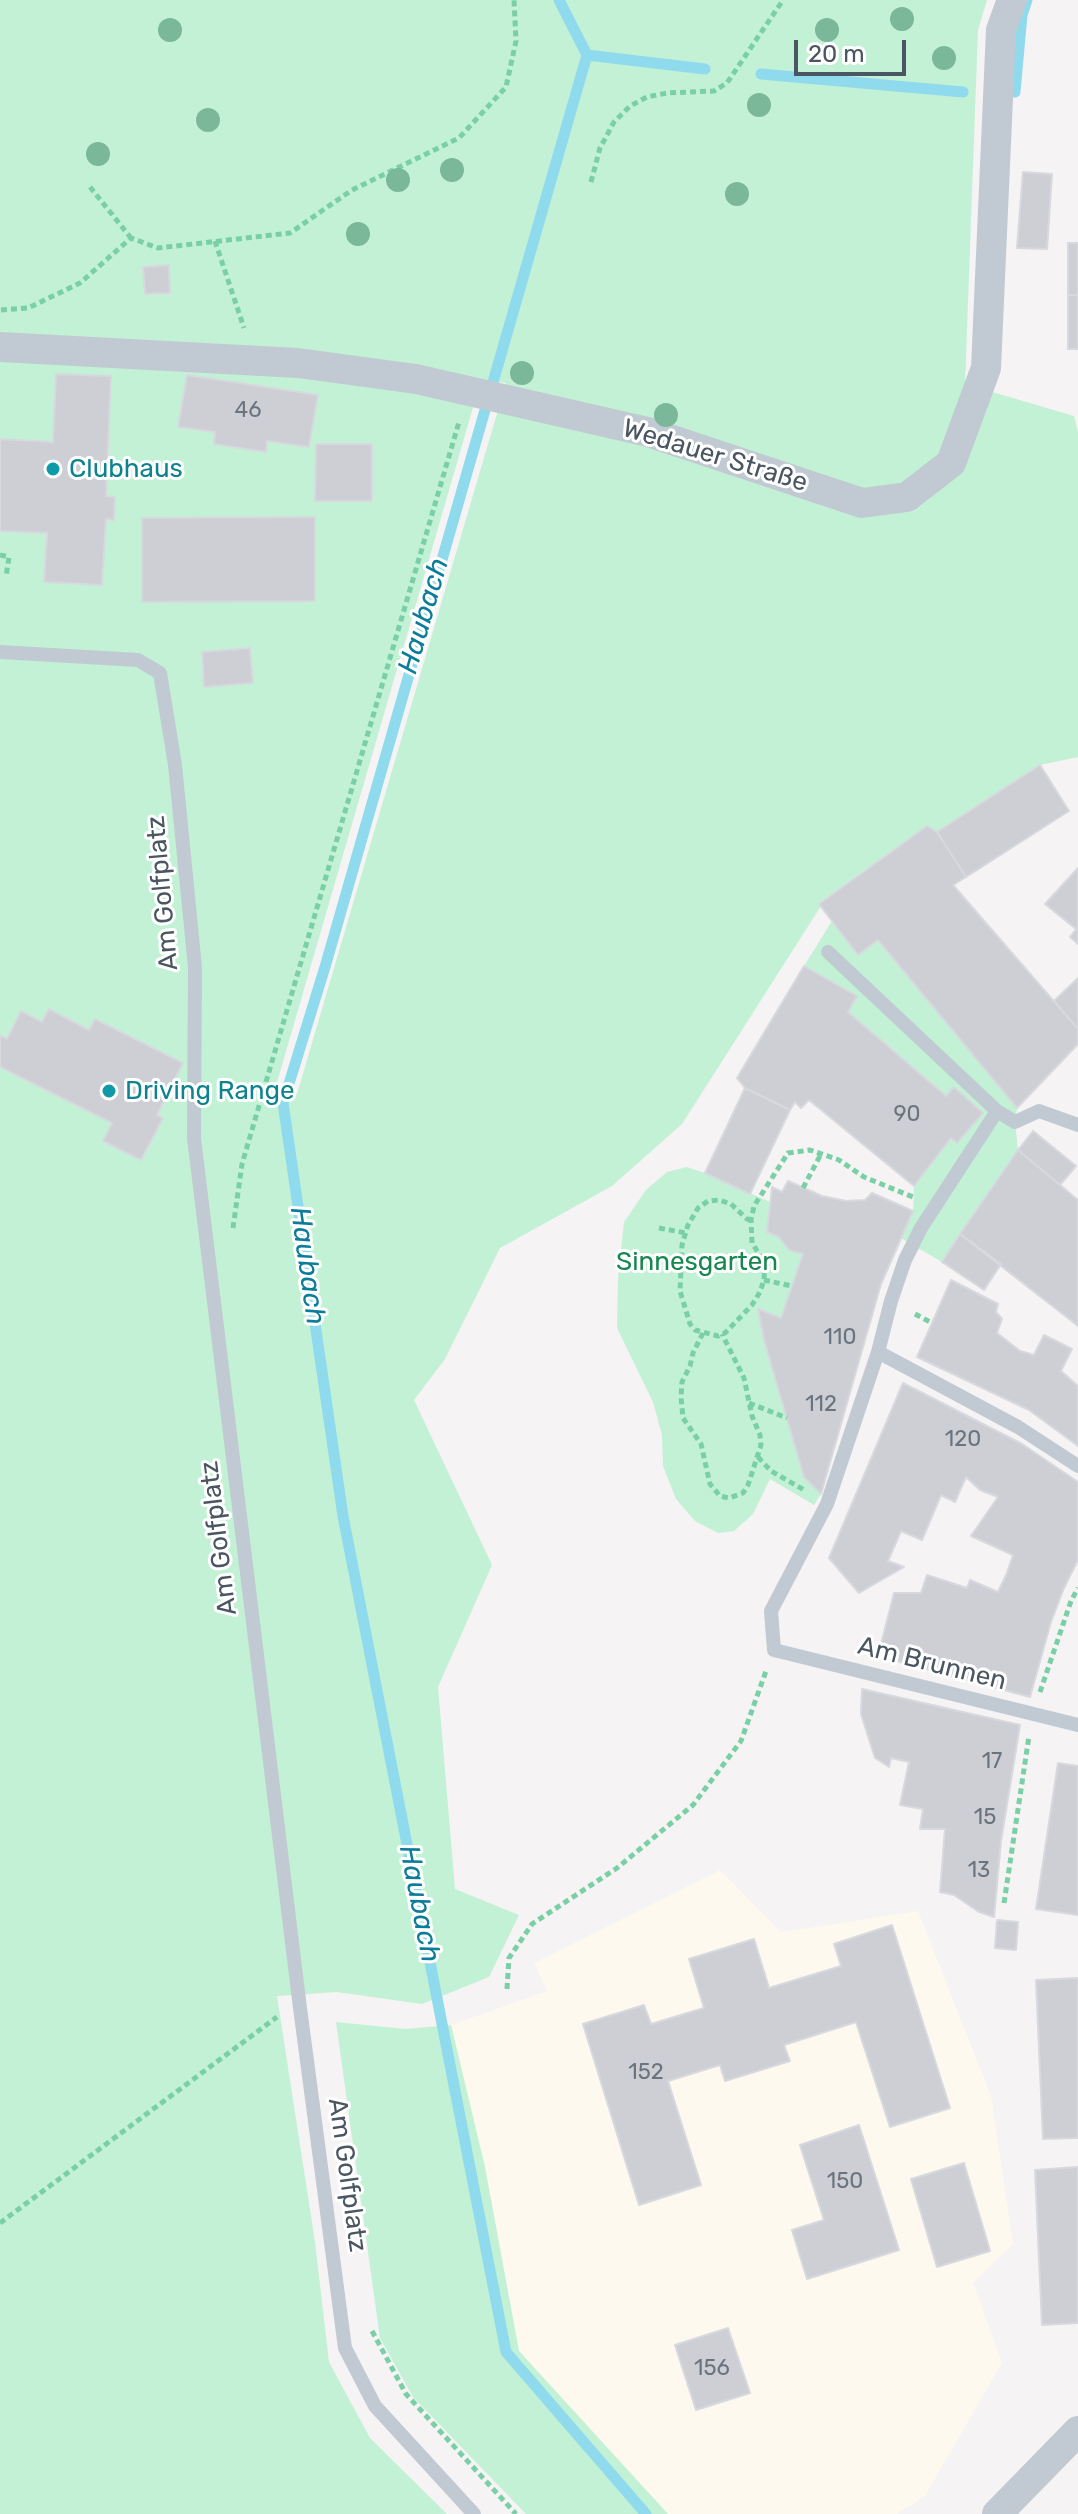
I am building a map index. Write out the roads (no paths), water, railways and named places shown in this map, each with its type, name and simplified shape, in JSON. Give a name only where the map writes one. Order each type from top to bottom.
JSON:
[{"type":"street","name":"Wedauer Straße","points":[[0,347],[298,363],[416,379],[648,432],[862,503],[907,497],[951,463],[986,368],[1001,30],[1012,0]]},
{"type":"street","points":[[997,2514],[1078,2431]]},
{"type":"lane","name":"Am Golfplatz","points":[[0,652],[138,660],[160,673],[175,765],[195,967],[194,1138],[300,2008],[345,2348],[375,2406],[474,2514]]},
{"type":"lane","points":[[828,952],[997,1111],[1015,1122],[1039,1111],[1078,1125]]},
{"type":"lane","points":[[997,1111],[936,1204],[905,1260],[878,1352],[1018,1427],[1078,1466]]},
{"type":"lane","name":"Am Brunnen","points":[[878,1352],[827,1504],[771,1611],[774,1650],[1078,1725]]},
{"type":"waterway","name":"Haubach","points":[[559,0],[587,55],[325,967],[283,1103],[343,1516],[506,2352],[646,2514]]},
{"type":"waterway","points":[[1015,92],[1022,15],[1027,0]]},
{"type":"waterway","points":[[587,55],[705,69]]},
{"type":"waterway","points":[[761,74],[963,92]]},
{"type":"place","name":"Clubhaus","points":[[53,469]]},
{"type":"place","name":"Driving Range","points":[[109,1091]]},
{"type":"park label","name":"Sinnesgarten","points":[[697,1262]]}]
